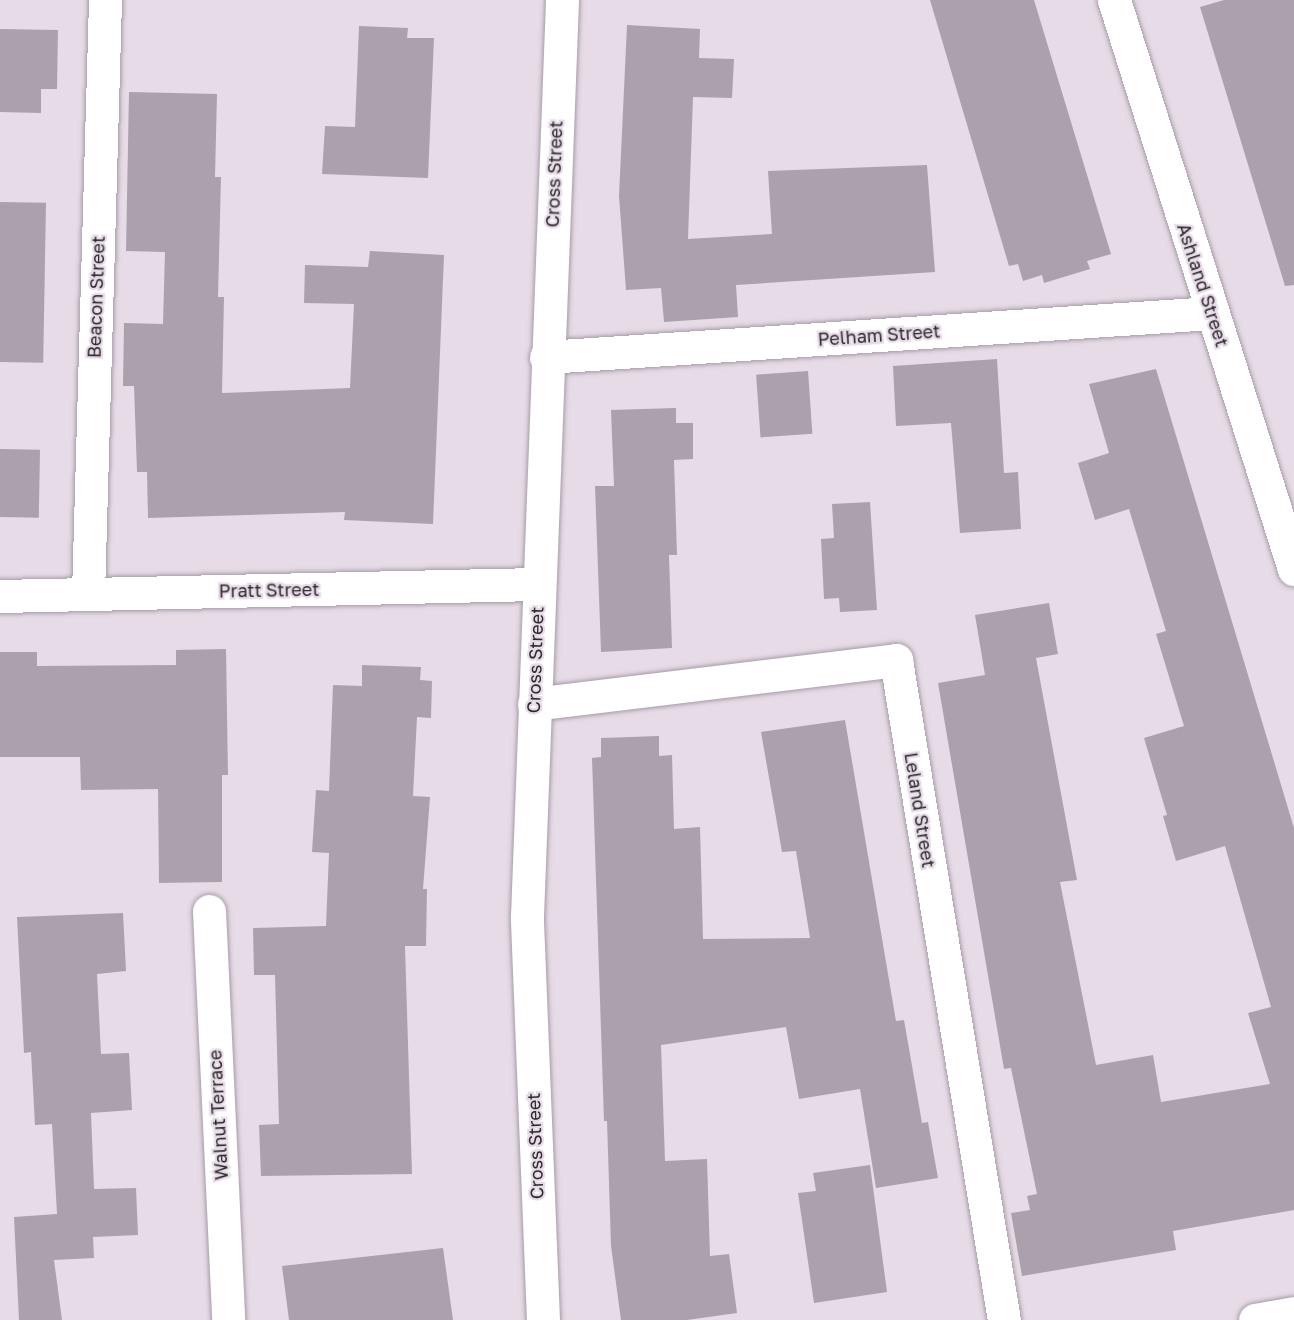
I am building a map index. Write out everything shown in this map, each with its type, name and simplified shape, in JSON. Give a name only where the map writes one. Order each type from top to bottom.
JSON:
[{"type":"street","name":"Beacon Street","points":[[88,594],[105,0]]},
{"type":"street","name":"Cross Street","points":[[543,1320],[527,916],[537,584],[562,0]]},
{"type":"street","name":"Ashland Street","points":[[1113,0],[1212,313],[1291,549]]},
{"type":"street","name":"Pelham Street","points":[[546,357],[1212,313]]},
{"type":"street","name":"Pratt Street","points":[[0,596],[537,584]]},
{"type":"street","name":"Leland Street","points":[[534,704],[896,660],[1004,1320]]},
{"type":"street","name":"Walnut Terrace","points":[[209,911],[228,1320]]},
{"type":"street","points":[[1255,1320],[1294,1313]]},
{"type":"building","points":[[930,0],[1034,0],[1111,254],[1087,261],[1090,269],[1044,283],[1042,275],[1023,281],[1018,264],[1009,266]]},
{"type":"building","points":[[1224,0],[1294,0],[1294,285],[1285,286],[1200,7]]},
{"type":"building","points":[[627,25],[700,29],[699,58],[734,59],[732,98],[693,97],[688,239],[772,234],[768,171],[927,165],[935,272],[736,285],[738,317],[664,322],[661,288],[626,290],[619,196]]},
{"type":"building","points":[[359,26],[408,28],[407,38],[434,38],[428,178],[322,174],[325,126],[355,127]]},
{"type":"building","points":[[0,29],[58,30],[57,89],[41,89],[41,113],[0,112]]},
{"type":"building","points":[[129,92],[217,94],[215,177],[221,177],[218,297],[224,297],[222,393],[350,388],[354,304],[304,303],[305,265],[368,267],[370,251],[444,255],[433,524],[344,520],[345,512],[148,518],[147,472],[137,472],[134,386],[123,386],[124,323],[163,324],[165,252],[126,251]]},
{"type":"building","points":[[0,202],[46,203],[43,363],[0,362]]},
{"type":"building","points":[[997,359],[1004,473],[1018,472],[1021,529],[960,533],[951,423],[896,426],[893,366]]},
{"type":"building","points":[[1156,369],[1294,828],[1294,1210],[1173,1231],[1176,1250],[1022,1276],[1011,1213],[1030,1210],[1027,1196],[1037,1194],[1011,1068],[1004,1069],[938,683],[985,675],[975,615],[1049,603],[1058,654],[1036,658],[1077,880],[1060,882],[1096,1065],[1153,1055],[1161,1102],[1270,1084],[1248,1013],[1271,1007],[1225,846],[1176,861],[1163,816],[1167,815],[1144,738],[1184,726],[1156,634],[1166,631],[1129,509],[1095,520],[1078,463],[1109,453],[1089,384]]},
{"type":"building","points":[[808,371],[812,434],[761,437],[756,375]]},
{"type":"building","points":[[676,408],[676,423],[693,423],[693,459],[674,460],[677,555],[669,555],[672,648],[601,652],[595,486],[614,486],[611,410]]},
{"type":"building","points":[[0,449],[40,450],[39,518],[0,517]]},
{"type":"building","points":[[870,502],[877,610],[840,612],[839,598],[824,599],[821,539],[834,538],[832,504]]},
{"type":"building","points":[[226,649],[228,775],[222,775],[222,882],[159,883],[158,789],[81,790],[80,757],[0,757],[0,652],[37,652],[37,666],[176,665],[176,650]]},
{"type":"building","points":[[362,665],[421,667],[420,680],[432,681],[431,718],[417,717],[413,796],[430,797],[423,889],[427,889],[426,946],[405,946],[412,1174],[261,1176],[259,1125],[279,1124],[275,975],[254,975],[253,928],[326,926],[329,853],[312,852],[316,790],[329,791],[333,685],[362,686]]},
{"type":"building","points":[[845,720],[896,1021],[904,1020],[922,1123],[928,1122],[938,1178],[876,1188],[860,1089],[799,1099],[786,1027],[661,1045],[665,1161],[707,1159],[710,1256],[729,1254],[737,1313],[687,1320],[621,1320],[611,1246],[607,1121],[604,1121],[592,758],[601,757],[601,738],[659,736],[659,756],[672,755],[674,829],[700,827],[703,939],[810,938],[796,851],[782,852],[761,732]]},
{"type":"building","points":[[123,913],[126,971],[97,974],[101,1054],[129,1053],[132,1110],[91,1113],[94,1189],[136,1188],[138,1235],[93,1237],[94,1258],[54,1260],[62,1320],[19,1320],[14,1217],[57,1214],[52,1124],[35,1125],[31,1052],[24,1053],[17,917]]},
{"type":"building","points":[[870,1165],[887,1292],[814,1303],[798,1193],[816,1191],[813,1173]]},
{"type":"building","points":[[443,1248],[453,1320],[289,1320],[282,1266]]}]
